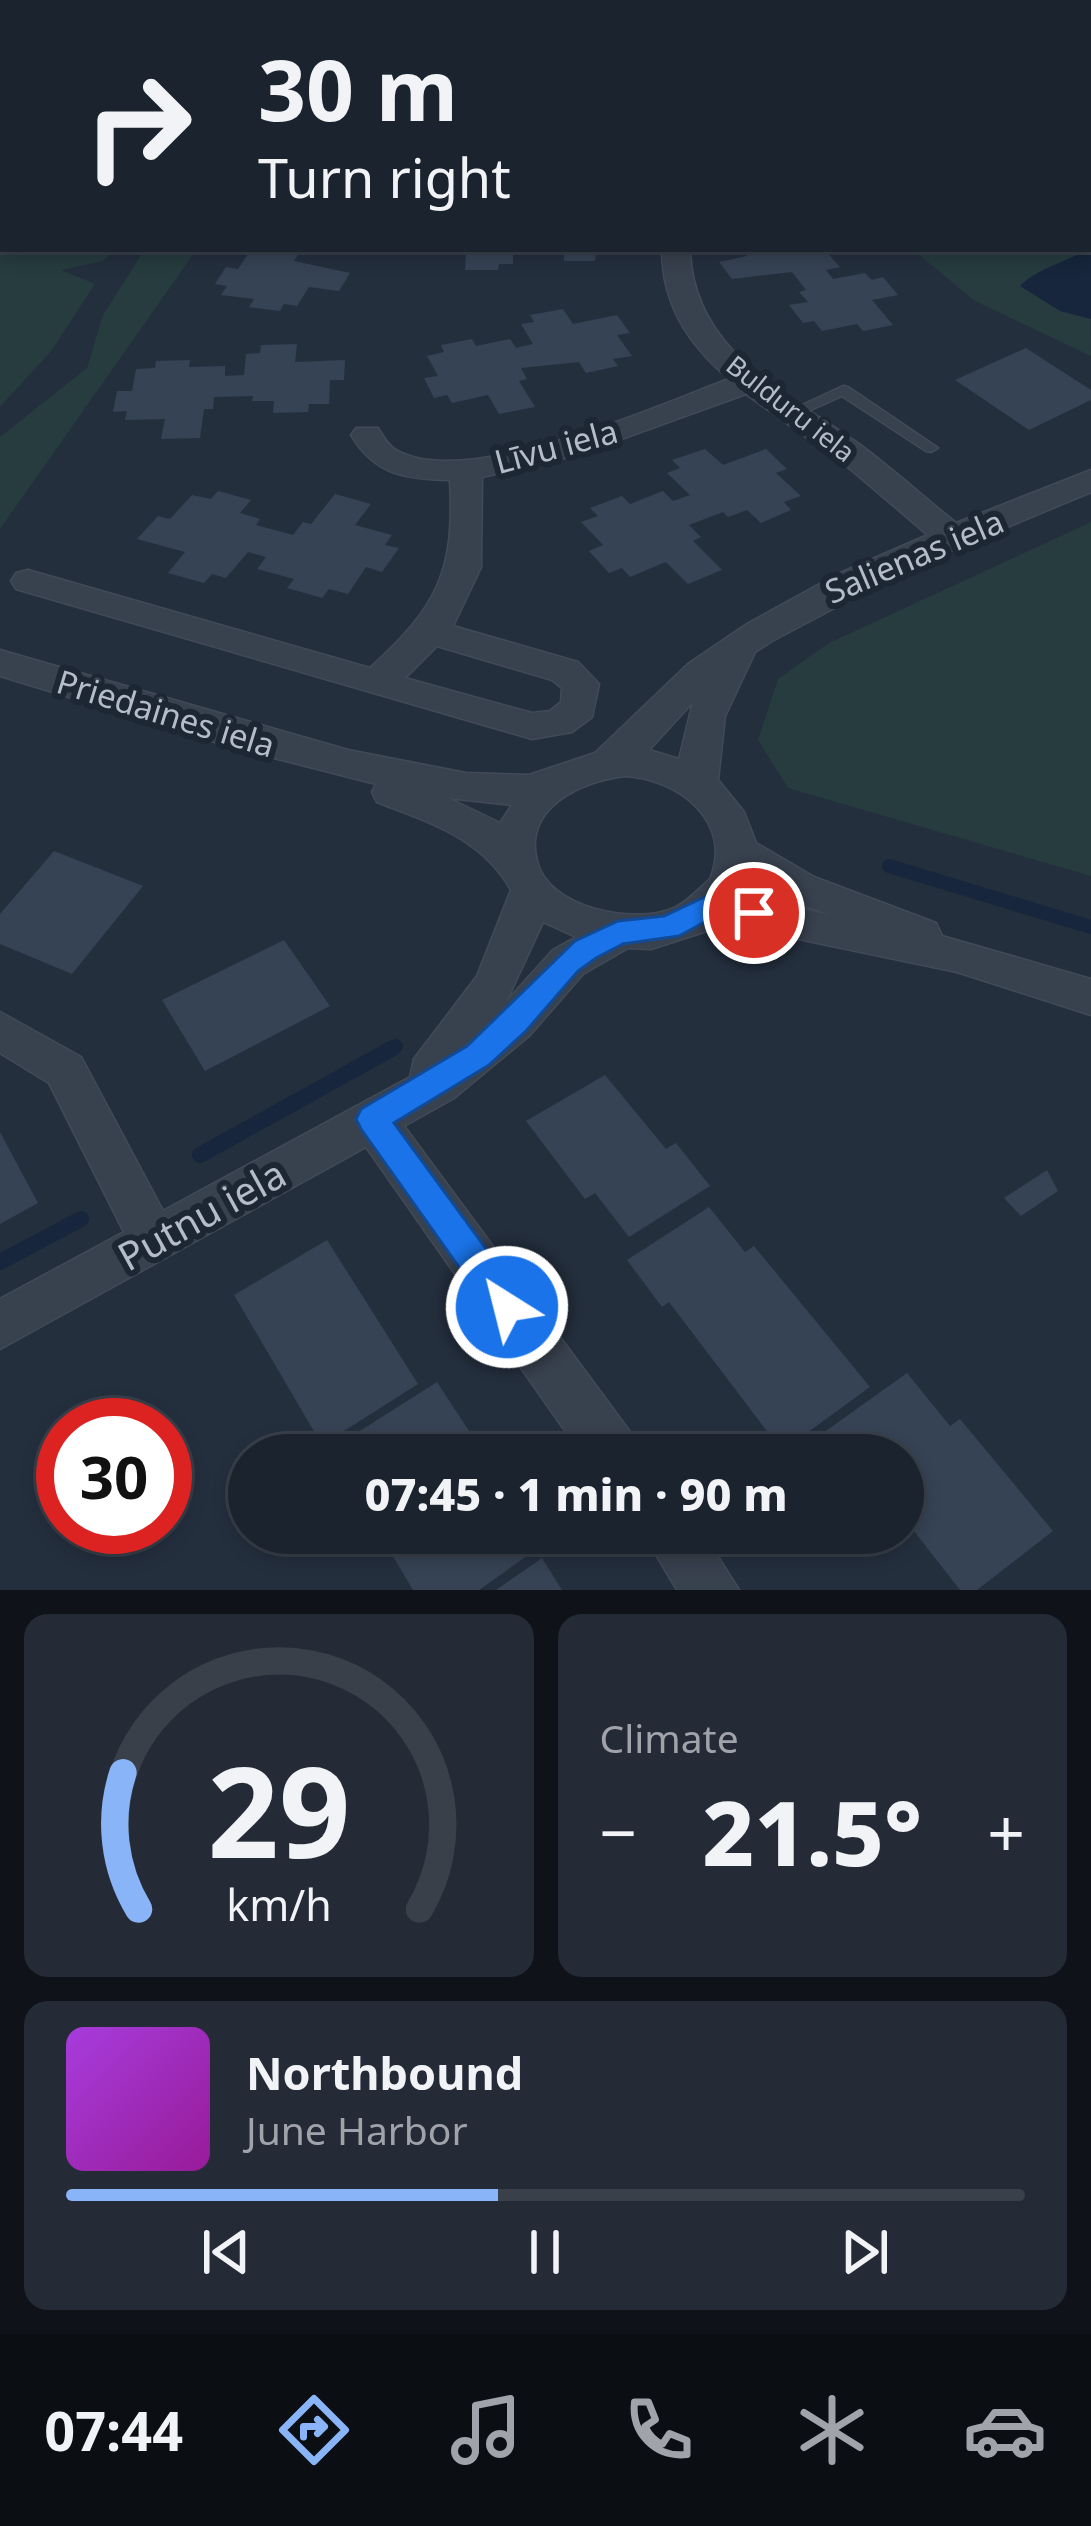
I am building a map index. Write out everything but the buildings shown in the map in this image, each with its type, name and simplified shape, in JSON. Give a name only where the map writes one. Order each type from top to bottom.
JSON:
[{"type":"street","name":"Bulduru iela","points":[[676,252],[676,282],[704,336],[790,415],[845,449],[953,538]]},
{"type":"street","name":"Līvu iela","points":[[367,435],[382,457],[420,468],[465,470],[588,442],[750,382]]},
{"type":"street","points":[[377,683],[433,632],[465,578],[469,550],[465,470]]},
{"type":"street","name":"Salienas iela","points":[[609,763],[646,734],[700,673],[812,600],[1091,480]]},
{"type":"street","points":[[28,581],[532,726],[559,723],[579,708],[581,684],[565,671],[433,632]]},
{"type":"street","points":[[699,785],[696,756],[704,714],[744,645]]},
{"type":"street","name":"Priedaines iela","points":[[0,663],[332,763]]},
{"type":"street","points":[[332,763],[472,788],[546,786],[586,767],[609,763],[657,766],[699,785],[728,815],[738,852],[726,890],[711,905],[669,927],[618,933],[569,920],[469,822],[332,763]]},
{"type":"street","points":[[546,786],[520,818],[523,873],[518,943],[487,1000],[447,1053],[387,1110],[600,1434]]},
{"type":"street","points":[[738,852],[800,888],[889,919],[957,955]]},
{"type":"street","points":[[711,905],[957,955],[1091,997]]},
{"type":"street","name":"Putnu iela","points":[[0,1325],[478,1056],[568,962],[618,933]]},
{"type":"street","points":[[0,1030],[65,1070],[154,1240]]},
{"type":"street","points":[[685,1554],[711,1590]]},
{"type":"lane","points":[[790,415],[843,390],[931,448]]},
{"type":"green space","points":[[0,252],[111,252],[103,261],[61,270],[95,284],[52,350],[0,407]]},
{"type":"green space","points":[[143,252],[195,252],[0,529],[0,437],[87,368],[103,315]]},
{"type":"green space","points":[[916,252],[1090,252],[1091,356],[975,301]]},
{"type":"green space","points":[[1091,522],[1091,876],[788,788],[758,740],[778,679],[829,643]]},
{"type":"water","points":[[1091,252],[1091,319],[1060,311],[1020,286]]},
{"type":"waterway","points":[[889,866],[1091,927]]},
{"type":"waterway","points":[[387,1051],[396,1046]]},
{"type":"waterway","points":[[200,1155],[393,1048]]},
{"type":"waterway","points":[[0,1262],[81,1219]]},
{"type":"route","points":[[507,1307],[372,1119],[438,1084],[478,1056],[568,962],[586,950],[618,933],[644,932],[692,919],[711,905],[754,913]]}]
